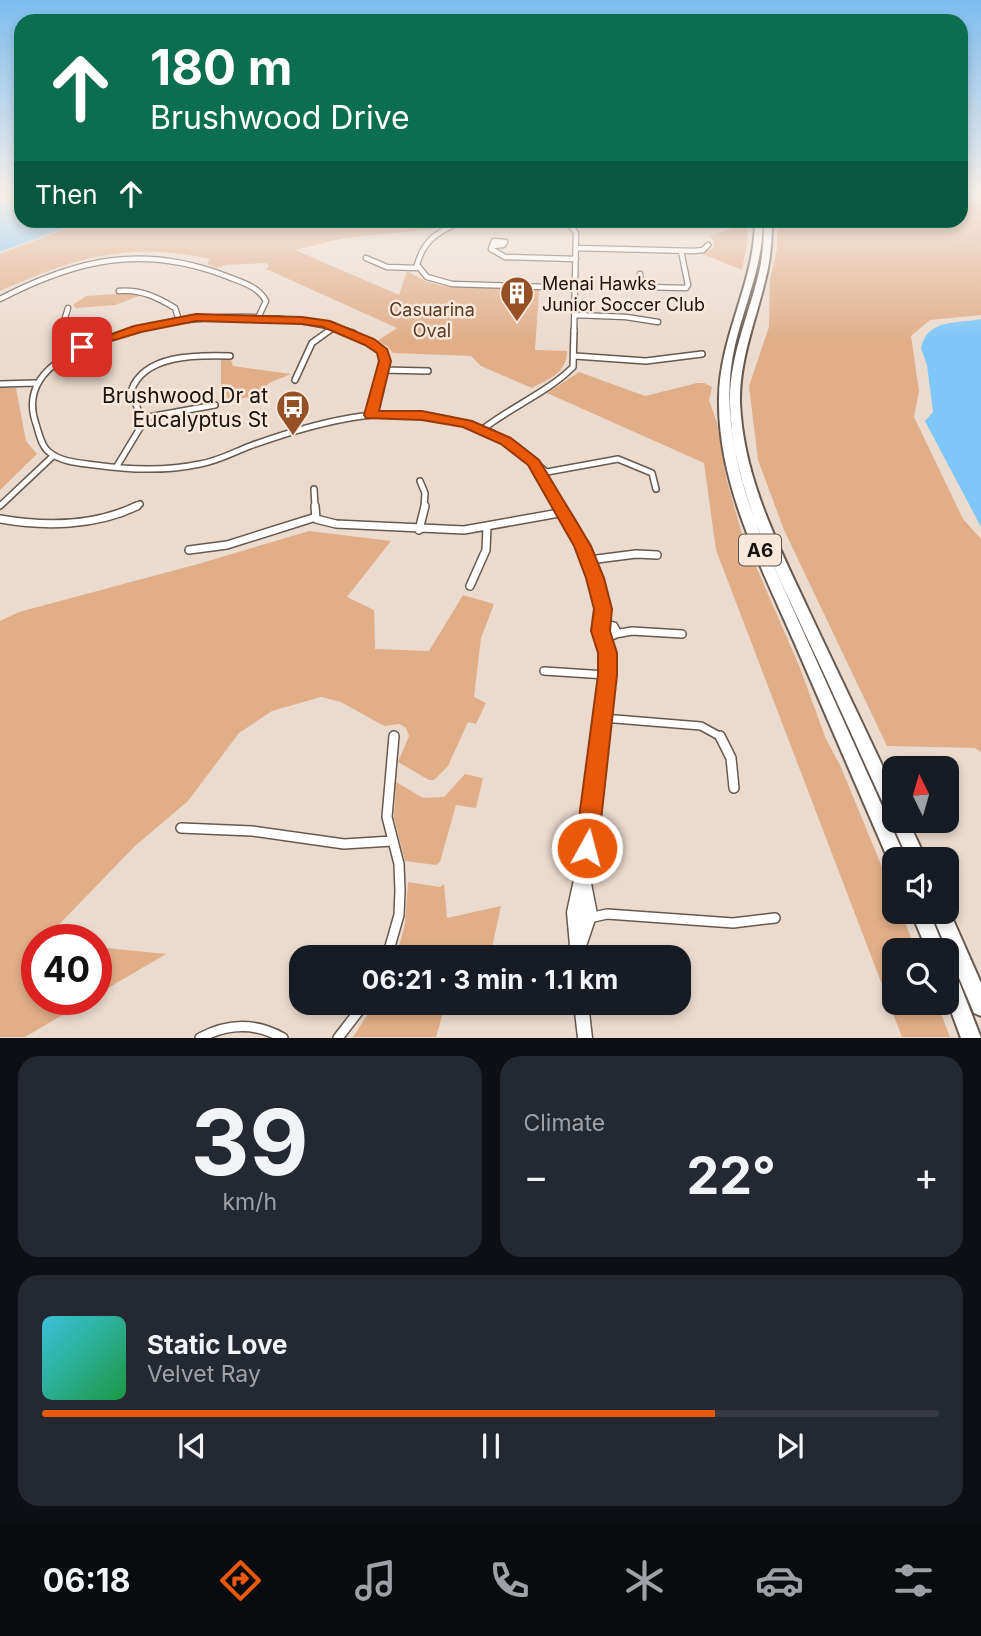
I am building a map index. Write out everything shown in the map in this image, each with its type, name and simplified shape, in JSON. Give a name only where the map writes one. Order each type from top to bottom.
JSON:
[{"type":"highway","name":"A6","points":[[757,244],[755,263],[726,367],[724,414],[730,455],[742,501],[759,547],[893,847]]},
{"type":"highway","name":"A6","points":[[767,244],[742,340],[736,375],[736,415],[741,453],[768,538],[882,783]]},
{"type":"highway","points":[[945,924],[981,1006]]},
{"type":"highway","points":[[959,1006],[972,1038]]},
{"type":"street","points":[[417,268],[425,244]]},
{"type":"street","points":[[483,429],[509,409],[568,374],[574,364],[576,244]]},
{"type":"street","points":[[576,248],[681,251],[700,250],[708,245]]},
{"type":"street","points":[[492,246],[494,252],[505,257],[576,259]]},
{"type":"street","points":[[640,274],[641,284],[645,288],[687,288],[681,251]]},
{"type":"street","points":[[0,299],[52,275],[89,263],[128,258],[171,258],[203,265],[260,292],[266,301],[258,318]]},
{"type":"street","points":[[366,258],[387,267],[417,268],[427,277],[446,283],[576,288]]},
{"type":"street","points":[[119,292],[135,290],[148,293],[175,308],[180,320]]},
{"type":"street","points":[[68,308],[59,339],[77,349]]},
{"type":"street","points":[[575,315],[626,317],[658,322]]},
{"type":"street","points":[[371,415],[385,358],[380,349],[335,326],[308,321],[258,318],[210,317],[180,320],[109,337],[77,349],[52,365],[35,383],[30,395],[30,408],[44,447],[53,456],[73,463],[169,468],[200,464],[315,427],[371,415],[409,414],[443,418],[483,429],[506,441],[534,463],[545,475],[589,560],[603,609],[614,631],[608,653],[608,675],[583,875],[584,913],[579,945]]},
{"type":"street","points":[[295,380],[313,343],[335,326]]},
{"type":"street","points":[[575,355],[646,361],[702,354]]},
{"type":"street","points":[[117,466],[140,430],[144,418],[131,388],[141,373],[170,361],[230,356]]},
{"type":"street","points":[[646,361],[646,369]]},
{"type":"street","points":[[383,370],[428,371]]},
{"type":"street","points":[[0,384],[35,383]]},
{"type":"street","points":[[144,418],[215,405]]},
{"type":"street","points":[[0,506],[53,456]]},
{"type":"street","points":[[545,475],[622,459],[652,473],[656,489]]},
{"type":"street","points":[[419,530],[426,501],[420,481]]},
{"type":"street","points":[[313,489],[316,517],[321,522],[336,524],[452,531],[565,512]]},
{"type":"street","points":[[0,519],[38,524],[104,518],[121,515],[140,504]]},
{"type":"street","points":[[189,550],[227,545],[316,517]]},
{"type":"street","points":[[470,586],[474,571],[489,543],[487,527]]},
{"type":"street","points":[[589,560],[636,554],[657,555]]},
{"type":"street","points":[[603,609],[601,631],[608,653]]},
{"type":"street","points":[[601,631],[607,625],[614,631],[682,634]]},
{"type":"street","points":[[544,671],[608,675]]},
{"type":"street","points":[[603,719],[701,726],[714,730],[724,739],[730,751],[734,788]]},
{"type":"street","points":[[392,945],[400,903],[399,864],[392,841],[387,803],[394,736]]},
{"type":"street","points":[[181,828],[252,831],[344,844],[392,841]]},
{"type":"street","points":[[584,913],[745,923],[775,918]]},
{"type":"street","points":[[338,1038],[356,1015]]},
{"type":"street","points":[[582,1015],[585,1038]]},
{"type":"street","points":[[200,1038],[217,1029],[246,1025],[272,1031],[283,1038]]},
{"type":"green space","name":"Casuarina Oval","points":[[25,244],[318,244],[295,250],[399,295],[407,271],[425,281],[443,286],[539,290],[535,350],[567,351],[566,359],[556,374],[532,388],[481,366],[471,356],[393,353],[377,341],[397,328],[266,269],[269,266],[266,263],[217,268],[207,264],[210,259],[180,254],[127,253],[77,262],[0,291],[0,254]]},
{"type":"green space","points":[[714,244],[747,244],[742,270],[698,252],[713,249]]},
{"type":"green space","points":[[777,244],[981,244],[981,315],[930,320],[911,336],[919,391],[914,417],[963,519],[981,539],[981,752],[975,748],[887,746],[784,530],[758,460],[749,386],[769,327],[770,279]]},
{"type":"green space","points":[[133,293],[142,295],[115,305],[76,308],[73,305],[86,296]]},
{"type":"green space","points":[[221,359],[231,360],[233,366],[291,374],[269,383],[258,395],[224,402],[221,400]]},
{"type":"green space","points":[[579,372],[645,396],[697,383],[712,387],[709,400],[717,423],[727,481],[742,534],[882,867],[882,924],[906,924],[911,938],[882,938],[882,985],[716,550],[704,463],[547,393]]},
{"type":"green space","points":[[0,387],[16,388],[26,441],[37,454],[0,490]]},
{"type":"green space","points":[[309,531],[391,541],[347,597],[374,610],[375,649],[429,651],[463,595],[494,604],[481,638],[474,697],[486,703],[476,724],[468,722],[448,766],[434,780],[429,780],[398,762],[409,736],[406,728],[400,724],[384,726],[341,702],[321,697],[272,711],[239,733],[188,801],[135,846],[59,924],[21,924],[21,1015],[63,1015],[25,1037],[0,1037],[0,621],[19,612]]},
{"type":"green space","points":[[465,774],[483,778],[476,808],[456,805],[440,862],[436,865],[405,861],[394,818],[396,782],[423,798],[444,797]]},
{"type":"green space","points":[[408,882],[440,887],[444,884],[447,918],[501,906],[493,945],[399,945],[405,924]]},
{"type":"green space","points":[[112,949],[166,954],[112,986]]},
{"type":"green space","points":[[367,1015],[442,1015],[436,1037],[353,1037]]},
{"type":"green space","points":[[894,1015],[942,1015],[950,1037],[902,1037]]},
{"type":"water","points":[[0,244],[20,244],[0,252]]},
{"type":"water","points":[[981,319],[981,527],[925,421],[933,412],[927,365],[921,348],[925,338],[937,327]]},
{"type":"place","name":"Menai Hawks Junior Soccer Club","points":[[517,323]]},
{"type":"place","name":"Brushwood Dr at Eucalyptus St","points":[[293,437]]},
{"type":"route","points":[[82,347],[138,329],[196,317],[302,320],[326,324],[377,346],[385,356],[371,415],[422,415],[467,424],[506,441],[534,463],[583,546],[603,609],[601,631],[608,653],[608,675],[587,848]]}]
